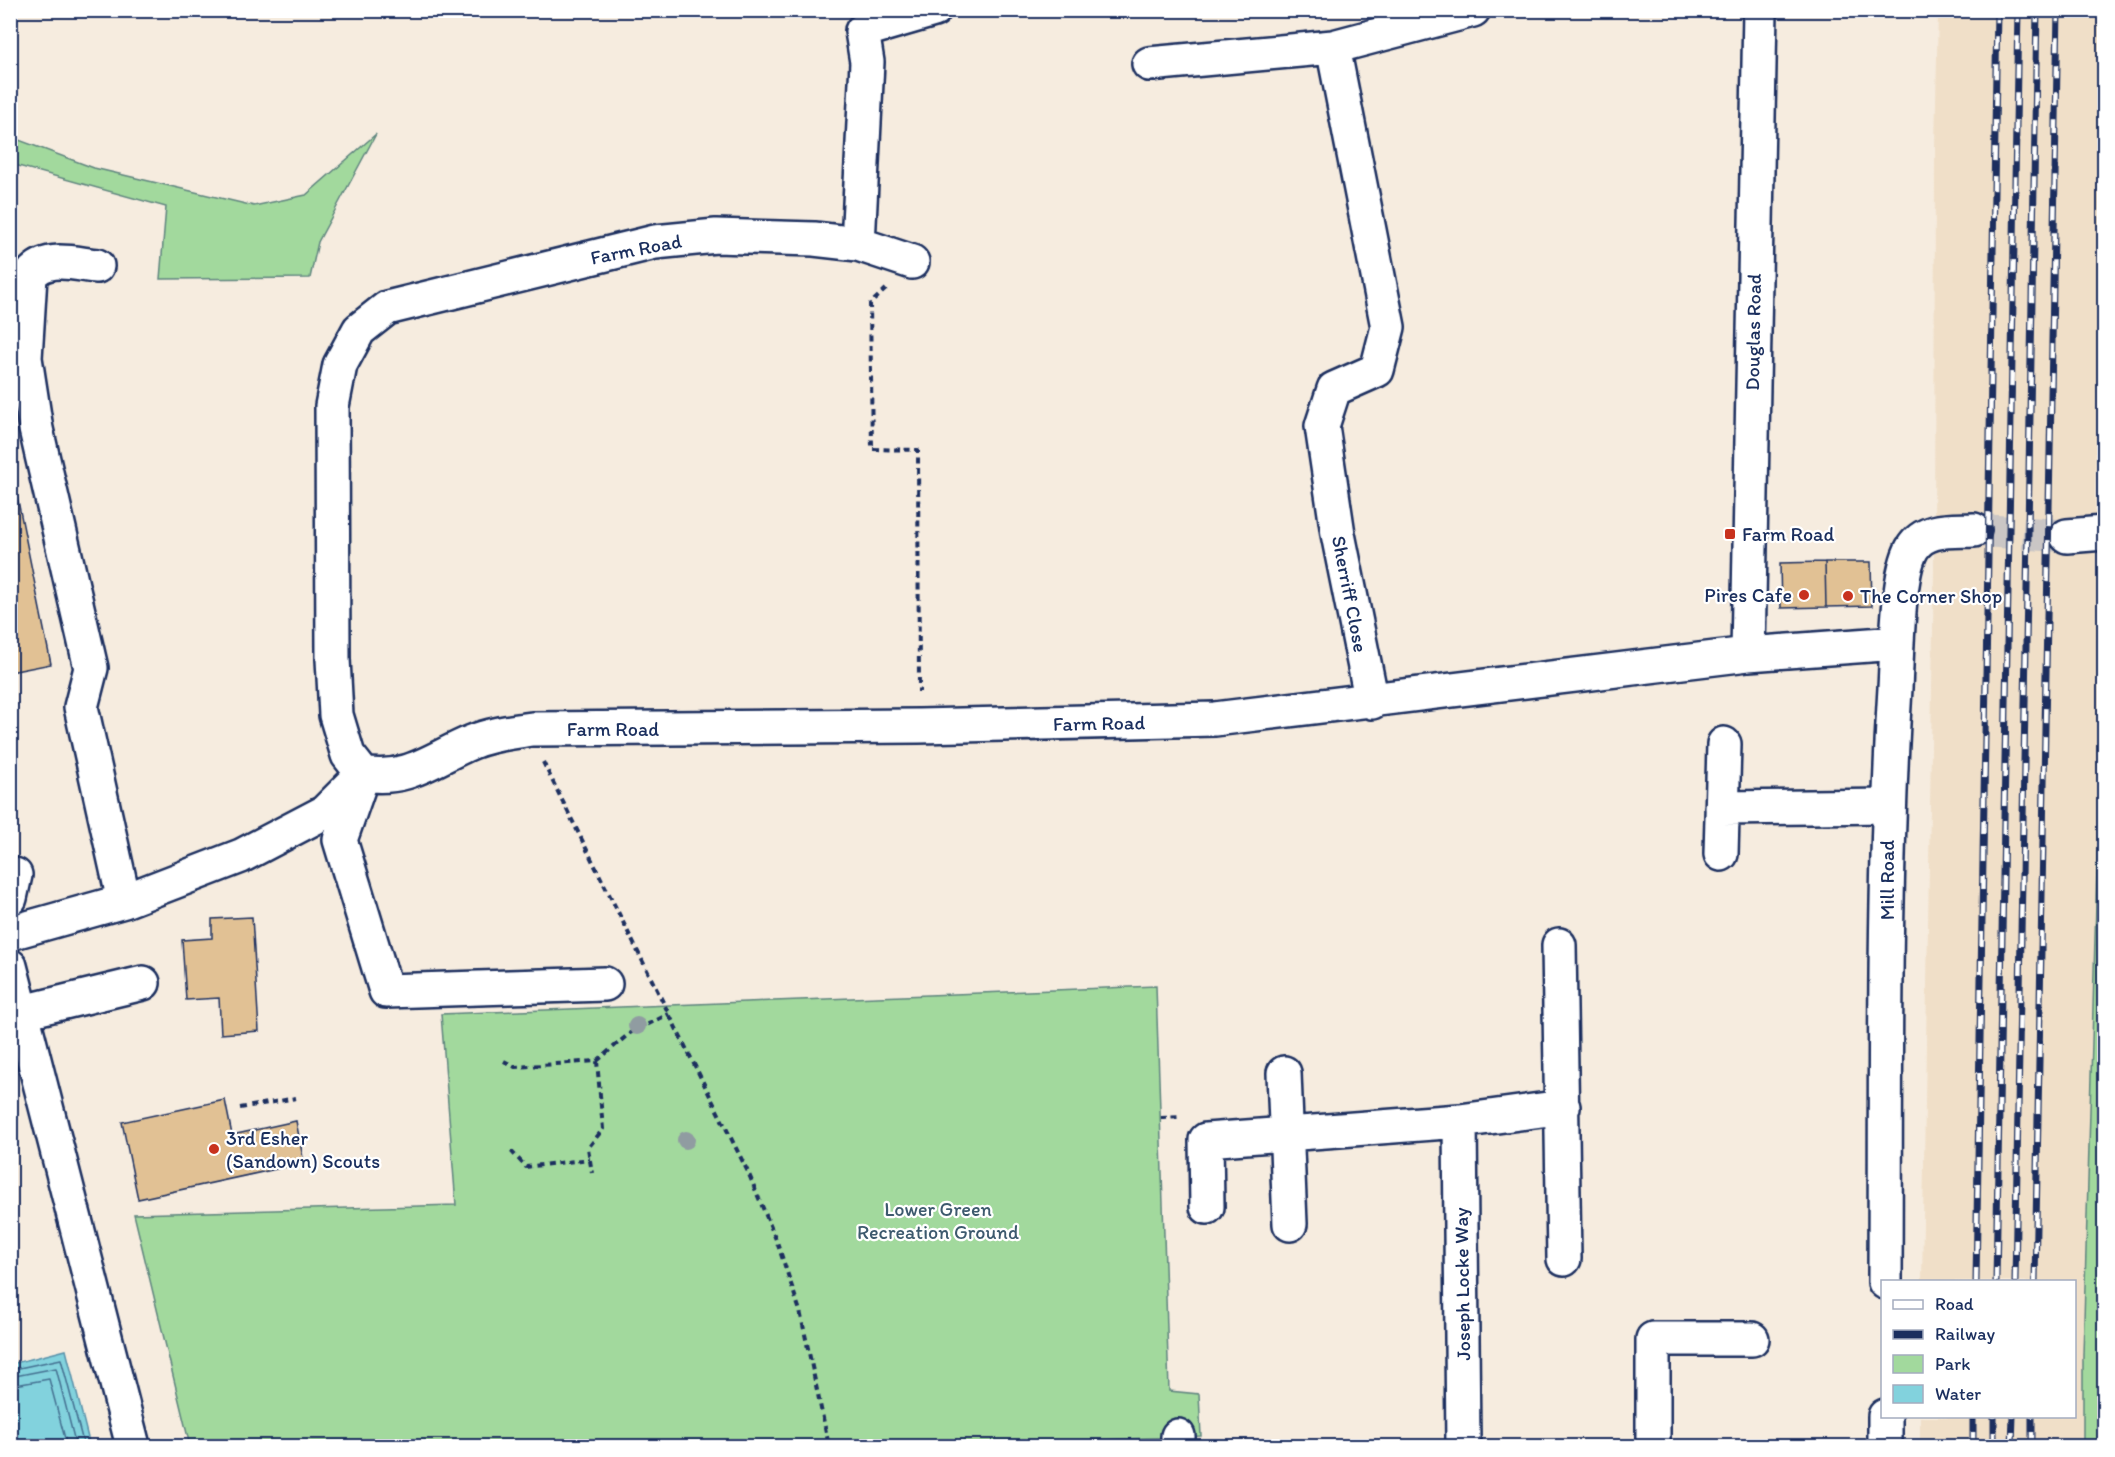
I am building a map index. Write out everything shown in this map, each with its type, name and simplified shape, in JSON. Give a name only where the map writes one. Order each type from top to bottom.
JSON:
[{"type":"street","points":[[858,244],[867,62],[862,32],[933,10]]},
{"type":"street","points":[[1149,64],[1333,47],[1473,10]]},
{"type":"street","name":"Douglas Road","points":[[1748,654],[1760,10]]},
{"type":"street","name":"Sherriff Close","points":[[1333,47],[1388,327],[1377,370],[1334,389],[1322,426],[1330,487],[1372,702]]},
{"type":"street","name":"Farm Road","points":[[912,262],[858,244],[814,239],[716,236],[655,242],[387,308],[359,330],[340,365],[332,406],[333,659],[336,715],[348,755],[363,774],[384,778],[405,773],[474,741],[532,729],[919,726],[1215,719],[1372,702],[1748,654],[1897,643]]},
{"type":"street","points":[[98,267],[52,262],[36,267],[30,276],[26,358],[36,429],[91,668],[81,707],[124,902]]},
{"type":"street","name":"Mill Road","points":[[1885,1280],[1887,806],[1897,643],[1904,573],[1912,549],[1924,537],[1936,531],[1974,530]]},
{"type":"street","points":[[2067,536],[2104,533]]},
{"type":"street","points":[[1721,854],[1724,744]]},
{"type":"street","points":[[10,933],[124,902],[241,856],[325,812],[363,774]]},
{"type":"street","points":[[363,774],[340,840],[387,991],[605,984]]},
{"type":"street","points":[[1722,808],[1887,806]]},
{"type":"street","points":[[1559,945],[1564,1259]]},
{"type":"street","points":[[10,966],[133,1446]]},
{"type":"street","points":[[23,1012],[143,983]]},
{"type":"street","points":[[1284,1073],[1290,1224]]},
{"type":"street","points":[[1207,1208],[1206,1140],[1287,1132],[1460,1121],[1563,1107]]},
{"type":"street","name":"Joseph Locke Way","points":[[1460,1121],[1463,1446]]},
{"type":"street","points":[[1653,1446],[1653,1339],[1752,1339]]},
{"type":"street","points":[[1885,1418],[1885,1446]]},
{"type":"path","points":[[912,262],[870,304],[872,448],[918,450],[919,726]]},
{"type":"path","points":[[532,729],[547,775],[748,1172],[777,1242],[800,1311],[829,1446]]},
{"type":"path","points":[[504,1061],[515,1067],[597,1061],[630,1033],[669,1014]]},
{"type":"path","points":[[592,1173],[588,1148],[603,1129],[597,1061]]},
{"type":"path","points":[[240,1108],[296,1098]]},
{"type":"path","points":[[511,1151],[526,1167],[590,1159]]},
{"type":"shaded area","points":[[1938,11],[2103,11],[2095,490],[2099,799],[2083,1355],[2083,1446],[1920,1446],[1920,1418],[2076,1418],[2076,1280],[1922,1280],[1934,570],[1935,146]]},
{"type":"green space","points":[[376,134],[318,242],[310,278],[160,279],[166,207],[11,164],[11,137],[94,168],[254,206],[306,195]]},
{"type":"green space","points":[[2099,799],[2104,799],[2104,1446],[2083,1446],[2083,1355]]},
{"type":"green space","name":"Lower Green Recreation Ground","points":[[1156,986],[1169,1391],[1199,1394],[1201,1436],[1076,1441],[1064,1446],[190,1446],[134,1214],[456,1205],[441,1014]]},
{"type":"water","points":[[66,1350],[90,1446],[11,1446],[11,1364]]},
{"type":"building","points":[[2104,78],[2104,124],[2103,124]]},
{"type":"building","points":[[2104,376],[2104,437],[2102,437]]},
{"type":"building","points":[[12,471],[51,664],[10,672],[10,472]]},
{"type":"building","points":[[1825,562],[1826,607],[1781,608],[1780,563]]},
{"type":"building","points":[[1825,562],[1871,562],[1872,606],[1826,607]]},
{"type":"building","points":[[252,917],[259,1031],[221,1034],[219,998],[186,1000],[182,940],[212,938],[212,919]]},
{"type":"building","name":"3rd Esher (Sandown) Scouts","points":[[225,1100],[232,1135],[296,1121],[304,1163],[138,1199],[122,1122]]},
{"type":"tunnel","points":[[1974,530],[2067,536]]},
{"type":"railway","points":[[1976,1280],[1997,10]]},
{"type":"railway","points":[[1996,1280],[2018,10]]},
{"type":"railway","points":[[2015,1280],[2037,10]]},
{"type":"railway","points":[[2035,1280],[2058,10]]},
{"type":"railway","points":[[1973,1418],[1973,1446]]},
{"type":"railway","points":[[1994,1418],[1994,1446]]},
{"type":"railway","points":[[2012,1446],[2013,1418]]},
{"type":"railway","points":[[2032,1418],[2032,1446]]},
{"type":"place","name":"Farm Road","points":[[1730,534]]},
{"type":"place","name":"Pires Cafe","points":[[1804,595]]},
{"type":"place","name":"The Corner Shop","points":[[1848,596]]},
{"type":"place","name":"3rd Esher (Sandown) Scouts","points":[[214,1149]]}]
